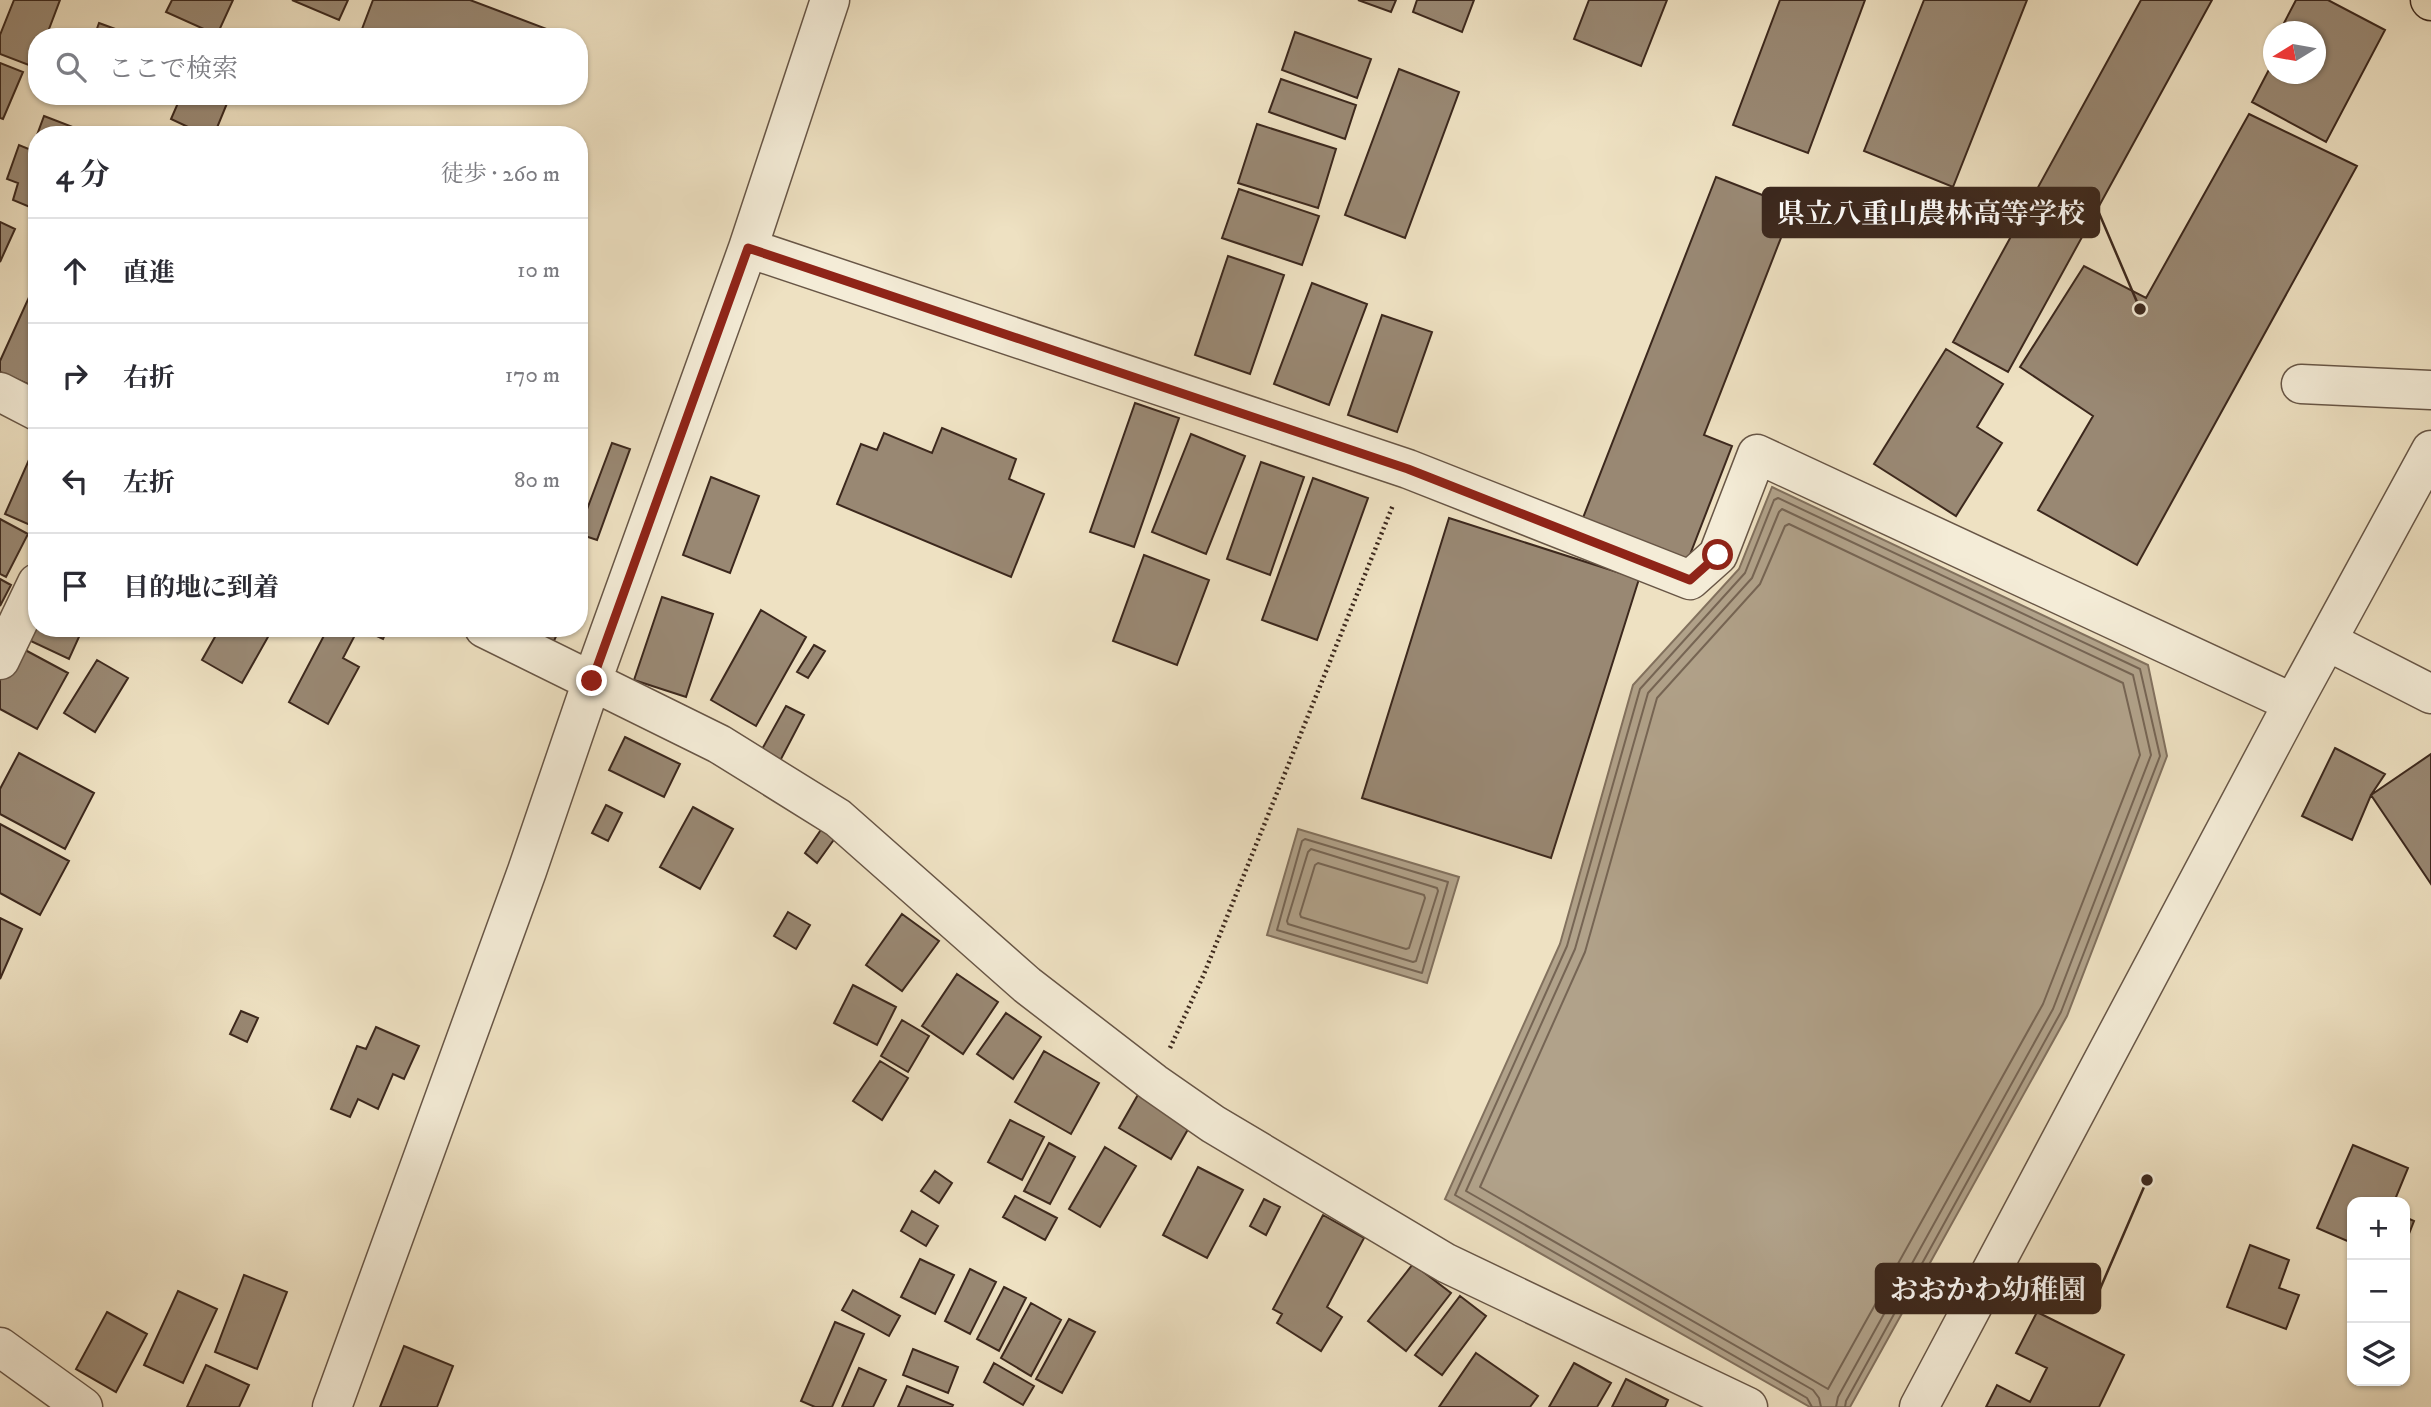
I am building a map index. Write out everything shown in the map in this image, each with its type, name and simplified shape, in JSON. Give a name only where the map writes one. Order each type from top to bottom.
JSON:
[{"type":"street","points":[[332,1407],[527,871],[592,681],[748,248],[830,0]]},
{"type":"street","points":[[748,248],[1408,469],[1690,580],[1718,555],[1757,454],[2293,703]]},
{"type":"street","points":[[2301,384],[2431,390]]},
{"type":"street","points":[[0,392],[28,406]]},
{"type":"street","points":[[1919,1407],[2293,703],[2431,450]]},
{"type":"street","points":[[0,660],[28,602]]},
{"type":"street","points":[[502,637],[719,744],[838,818],[1027,985],[1154,1083],[1213,1124],[1446,1263],[1748,1407]]},
{"type":"street","points":[[2327,641],[2431,694]]},
{"type":"street","points":[[0,1347],[83,1407]]},
{"type":"path","points":[[1154,1083],[1204,974],[1408,469]]},
{"type":"water","points":[[1772,487],[2148,665],[2167,756],[2067,1016],[1850,1407],[1810,1407],[1445,1199],[1560,944],[1633,685],[1739,569]]},
{"type":"water","points":[[1298,829],[1459,877],[1427,983],[1267,935]]},
{"type":"building","points":[[14,0],[60,0],[49,28],[28,28],[28,65],[0,54],[0,35]]},
{"type":"building","points":[[172,0],[233,0],[220,28],[201,28],[166,12]]},
{"type":"building","points":[[292,0],[348,0],[339,20]]},
{"type":"building","points":[[373,0],[470,0],[544,28],[362,28]]},
{"type":"building","points":[[1358,0],[1396,0],[1391,12]]},
{"type":"building","points":[[1417,0],[1474,0],[1462,32],[1413,12]]},
{"type":"building","points":[[1589,0],[1667,0],[1641,66],[1574,39]]},
{"type":"building","points":[[1780,0],[1865,0],[1808,153],[1733,125]]},
{"type":"building","points":[[1924,0],[2027,0],[1953,187],[1864,151]]},
{"type":"building","points":[[2141,0],[2212,0],[2008,372],[1953,342]]},
{"type":"building","points":[[2296,0],[2328,0],[2385,30],[2326,142],[2252,102],[2263,81],[2263,84],[2326,84],[2326,21],[2285,21]]},
{"type":"building","points":[[99,23],[113,28],[97,28]]},
{"type":"building","points":[[1295,32],[1371,59],[1357,98],[1282,70]]},
{"type":"building","points":[[0,63],[23,72],[3,119],[0,118]]},
{"type":"building","points":[[1399,69],[1459,92],[1405,238],[1345,215]]},
{"type":"building","points":[[1281,79],[1356,105],[1345,139],[1269,112]]},
{"type":"building","points":[[177,105],[226,105],[218,126],[186,126],[171,119]]},
{"type":"building","points":[[2249,114],[2357,166],[2137,565],[2038,510],[2093,416],[2020,367],[2084,266],[2146,298]]},
{"type":"building","points":[[44,116],[70,126],[40,126]]},
{"type":"building","points":[[1257,124],[1336,149],[1318,208],[1238,183]]},
{"type":"building","points":[[19,145],[28,149],[28,206],[13,200],[18,183],[7,179]]},
{"type":"building","points":[[1716,177],[1793,207],[1704,435],[1732,446],[1686,565],[1581,523]]},
{"type":"building","points":[[1239,189],[1319,216],[1302,265],[1222,238]]},
{"type":"building","points":[[0,222],[15,229],[0,262]]},
{"type":"building","points":[[1228,256],[1284,275],[1250,374],[1195,355]]},
{"type":"building","points":[[1312,283],[1367,304],[1329,405],[1274,384]]},
{"type":"building","points":[[28,299],[28,384],[0,372],[0,361]]},
{"type":"building","points":[[1382,315],[1432,332],[1397,432],[1348,415]]},
{"type":"building","points":[[1946,349],[2003,384],[1977,427],[2002,443],[1956,516],[1874,464]]},
{"type":"building","points":[[1135,403],[1179,418],[1134,547],[1090,532]]},
{"type":"building","points":[[942,428],[1016,459],[1009,479],[1044,494],[1011,577],[837,504],[861,444],[877,450],[884,433],[932,453]]},
{"type":"building","points":[[1191,434],[1245,456],[1206,554],[1152,532]]},
{"type":"building","points":[[612,443],[630,449],[597,540],[588,537],[588,507]]},
{"type":"building","points":[[28,462],[28,524],[5,514]]},
{"type":"building","points":[[1261,462],[1304,477],[1270,575],[1227,559]]},
{"type":"building","points":[[711,477],[759,496],[730,573],[683,555]]},
{"type":"building","points":[[1313,478],[1368,498],[1317,640],[1262,620]]},
{"type":"building","points":[[1449,518],[1639,579],[1551,858],[1362,798]]},
{"type":"building","points":[[0,519],[28,534],[6,577],[0,574]]},
{"type":"building","points":[[1144,555],[1209,580],[1177,665],[1113,641]]},
{"type":"building","points":[[0,579],[11,585],[0,606]]},
{"type":"building","points":[[662,597],[713,614],[686,697],[634,680]]},
{"type":"building","points":[[761,610],[806,637],[756,726],[711,700]]},
{"type":"building","points":[[28,614],[28,637],[79,637],[69,659],[18,635]]},
{"type":"building","points":[[215,637],[268,637],[242,683],[202,660]]},
{"type":"building","points":[[323,637],[354,637],[343,658],[359,667],[328,724],[289,702]]},
{"type":"building","points":[[540,637],[556,637],[553,643]]},
{"type":"building","points":[[14,644],[68,673],[37,729],[0,709],[0,670]]},
{"type":"building","points":[[814,645],[825,651],[808,678],[797,672]]},
{"type":"building","points":[[97,660],[128,678],[95,732],[64,713]]},
{"type":"building","points":[[786,706],[804,715],[780,761],[761,751]]},
{"type":"building","points":[[625,737],[680,764],[664,797],[609,770]]},
{"type":"building","points":[[2335,748],[2385,774],[2371,795],[2352,840],[2302,816]]},
{"type":"building","points":[[19,753],[94,793],[65,849],[0,814],[0,789]]},
{"type":"building","points":[[2431,754],[2431,884],[2371,795]]},
{"type":"building","points":[[606,805],[622,813],[608,841],[592,833]]},
{"type":"building","points":[[693,807],[733,829],[700,889],[660,867]]},
{"type":"building","points":[[0,824],[69,861],[40,915],[0,893]]},
{"type":"building","points":[[825,824],[838,834],[817,863],[805,853]]},
{"type":"building","points":[[788,912],[810,925],[796,949],[774,936]]},
{"type":"building","points":[[902,914],[939,941],[902,991],[866,965]]},
{"type":"building","points":[[0,918],[22,929],[0,979]]},
{"type":"building","points":[[957,974],[998,1002],[963,1054],[922,1026]]},
{"type":"building","points":[[853,985],[896,1007],[877,1045],[834,1023]]},
{"type":"building","points":[[241,1011],[258,1018],[247,1042],[230,1034]]},
{"type":"building","points":[[1006,1013],[1041,1037],[1013,1079],[977,1054]]},
{"type":"building","points":[[902,1020],[929,1036],[908,1072],[881,1056]]},
{"type":"building","points":[[376,1027],[419,1046],[404,1079],[393,1074],[378,1109],[358,1099],[350,1117],[331,1109],[357,1046],[366,1049]]},
{"type":"building","points":[[1044,1051],[1099,1083],[1071,1134],[1015,1102]]},
{"type":"building","points":[[880,1061],[908,1078],[882,1120],[853,1101]]},
{"type":"building","points":[[1139,1093],[1191,1124],[1171,1159],[1119,1128]]},
{"type":"building","points":[[1010,1120],[1044,1137],[1022,1180],[988,1162]]},
{"type":"building","points":[[1049,1143],[1075,1157],[1050,1204],[1024,1191]]},
{"type":"building","points":[[2353,1145],[2408,1168],[2396,1197],[2347,1197],[2347,1241],[2317,1228]]},
{"type":"building","points":[[1105,1147],[1136,1166],[1100,1227],[1069,1209]]},
{"type":"building","points":[[1198,1167],[1243,1190],[1207,1258],[1163,1235]]},
{"type":"building","points":[[935,1171],[952,1183],[939,1203],[921,1191]]},
{"type":"building","points":[[1015,1196],[1057,1218],[1045,1240],[1003,1217]]},
{"type":"building","points":[[1264,1199],[1280,1207],[1266,1235],[1250,1226]]},
{"type":"building","points":[[912,1211],[938,1226],[926,1246],[901,1231]]},
{"type":"building","points":[[1323,1215],[1364,1238],[1327,1307],[1342,1317],[1321,1351],[1277,1323],[1282,1314],[1273,1309]]},
{"type":"building","points":[[2250,1245],[2289,1260],[2279,1288],[2299,1295],[2286,1329],[2227,1307]]},
{"type":"building","points":[[920,1259],[954,1275],[935,1314],[901,1297]]},
{"type":"building","points":[[1413,1264],[1451,1293],[1406,1351],[1368,1321]]},
{"type":"building","points":[[970,1269],[996,1282],[970,1334],[945,1321]]},
{"type":"building","points":[[244,1275],[287,1292],[257,1369],[215,1352]]},
{"type":"building","points":[[1004,1287],[1026,1298],[999,1351],[977,1339]]},
{"type":"building","points":[[853,1290],[900,1316],[889,1336],[842,1310]]},
{"type":"building","points":[[178,1291],[217,1309],[183,1383],[144,1365]]},
{"type":"building","points":[[1460,1296],[1486,1316],[1442,1375],[1415,1355]]},
{"type":"building","points":[[1031,1303],[1061,1320],[1031,1376],[1001,1358]]},
{"type":"building","points":[[107,1312],[147,1334],[116,1392],[76,1369]]},
{"type":"building","points":[[2037,1312],[2124,1355],[2099,1407],[1986,1407],[1997,1385],[2030,1402],[2047,1368],[2016,1353]]},
{"type":"building","points":[[1069,1319],[1095,1332],[1062,1393],[1036,1379]]},
{"type":"building","points":[[835,1322],[864,1334],[832,1407],[815,1407],[801,1401]]},
{"type":"building","points":[[404,1346],[453,1366],[437,1407],[380,1407]]},
{"type":"building","points":[[913,1349],[958,1367],[948,1393],[903,1375]]},
{"type":"building","points":[[1476,1353],[1538,1396],[1530,1407],[1439,1407]]},
{"type":"building","points":[[994,1363],[1034,1386],[1023,1405],[984,1382]]},
{"type":"building","points":[[1574,1363],[1611,1383],[1597,1407],[1549,1407]]},
{"type":"building","points":[[206,1365],[249,1385],[239,1407],[187,1407]]},
{"type":"building","points":[[859,1368],[886,1380],[873,1407],[842,1407]]},
{"type":"building","points":[[1626,1379],[1668,1400],[1665,1407],[1612,1407]]},
{"type":"building","points":[[907,1386],[953,1405],[898,1407]]},
{"type":"place","name":"県立八重山農林高等学校","points":[[2140,309]]},
{"type":"place","name":"おおかわ幼稚園","points":[[2147,1180]]},
{"type":"route","points":[[592,681],[748,248],[1408,469],[1690,580],[1718,555]]}]
